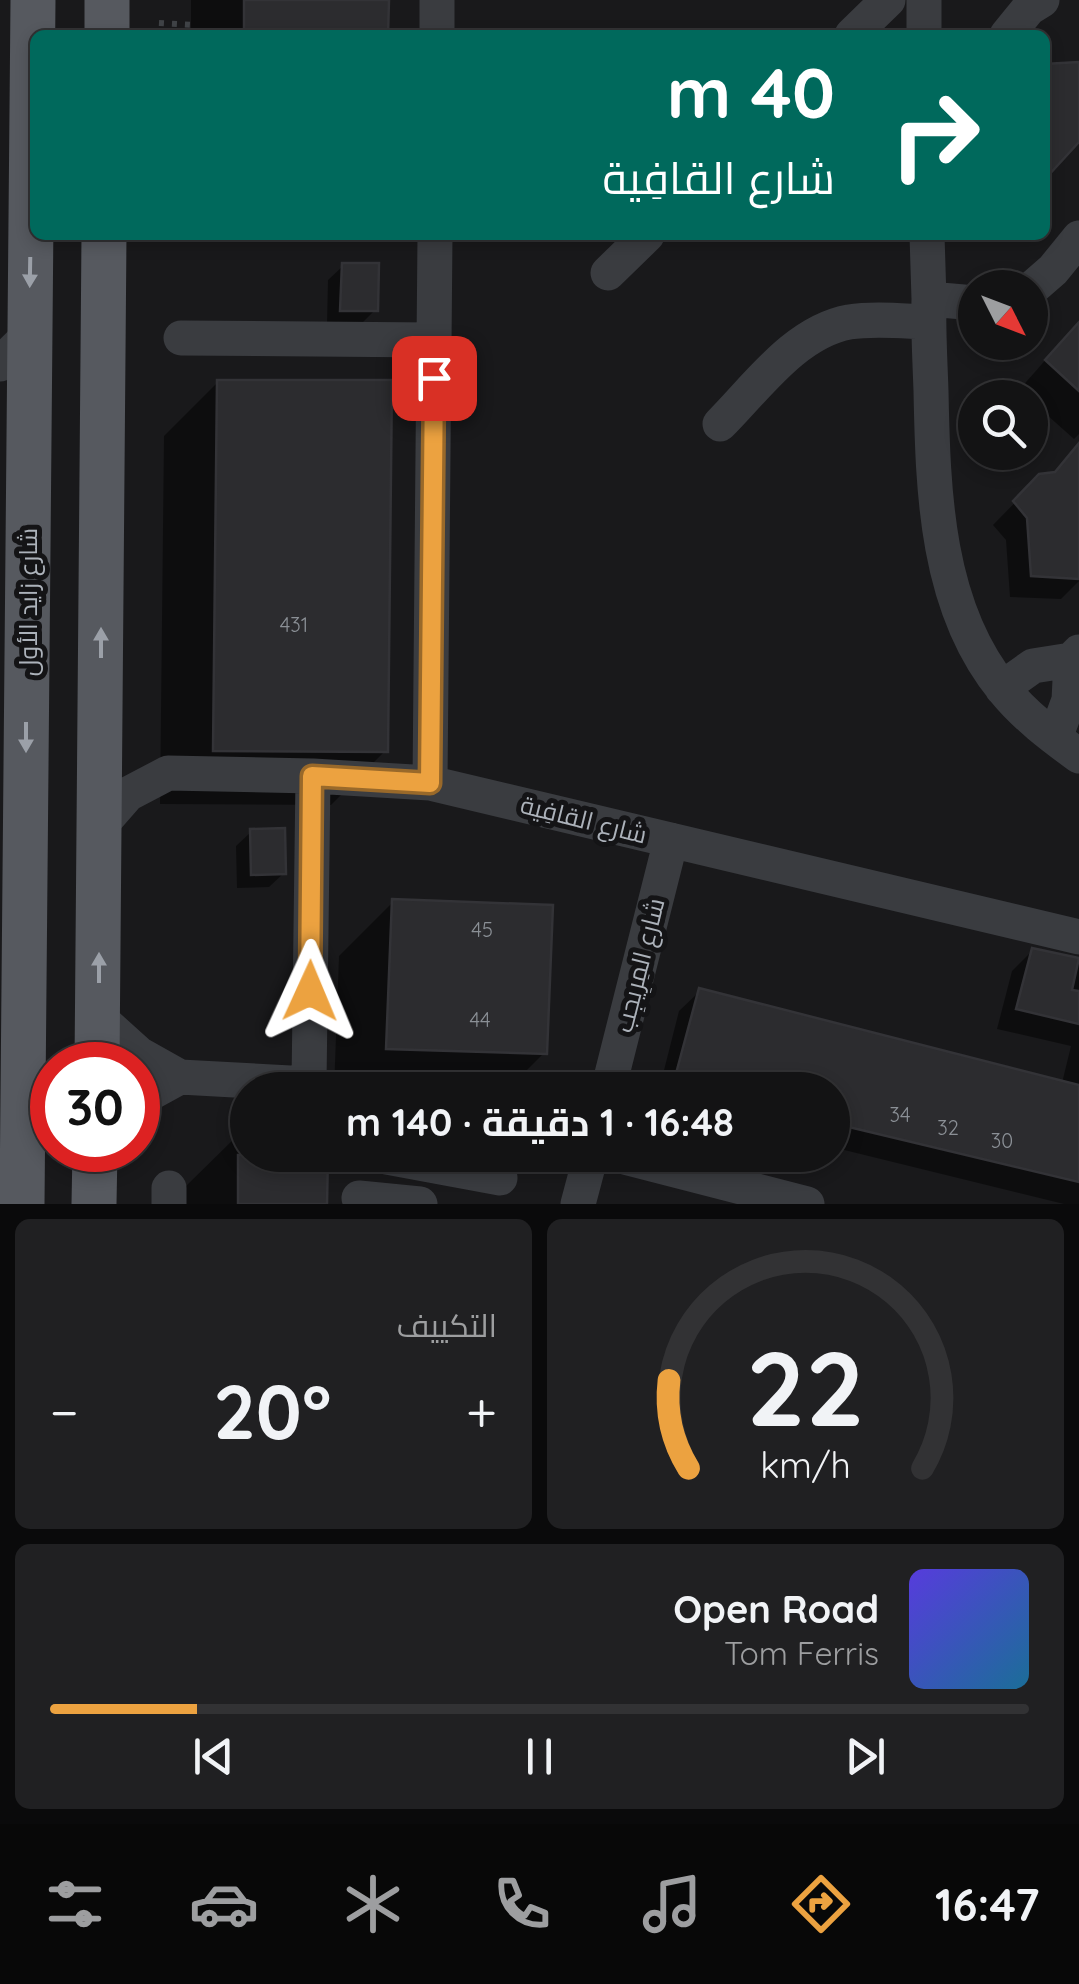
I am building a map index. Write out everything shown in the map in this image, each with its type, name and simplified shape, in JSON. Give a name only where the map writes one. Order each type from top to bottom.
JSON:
[{"type":"main road","name":"شارع زايد الأول","points":[[30,30],[32,0]]},
{"type":"main road","points":[[107,0],[107,30]]},
{"type":"main road","name":"شارع زايد الأول","points":[[22,1204],[28,600],[14,449],[14,349],[30,39]]},
{"type":"main road","points":[[97,1042],[104,240]]},
{"type":"main road","points":[[94,1204],[95,1172]]},
{"type":"street","points":[[437,0],[437,30]]},
{"type":"street","points":[[857,30],[888,0]]},
{"type":"street","points":[[924,0],[924,30]]},
{"type":"street","points":[[1010,30],[1028,8],[1042,0]]},
{"type":"street","points":[[1048,274],[1079,238]]},
{"type":"street","points":[[430,783],[435,240]]},
{"type":"street","points":[[608,273],[642,240]]},
{"type":"street","points":[[928,240],[933,484],[958,606],[1002,688],[1067,747]]},
{"type":"street","points":[[720,424],[796,347],[814,334],[852,322],[958,306]]},
{"type":"street","points":[[181,338],[434,340]]},
{"type":"street","points":[[0,640],[28,600]]},
{"type":"street","points":[[1002,688],[1033,666],[1075,656],[1067,747]]},
{"type":"street","name":"شارع القافِية","points":[[100,826],[128,794],[168,772],[430,783],[1079,937]]},
{"type":"street","points":[[312,776],[325,1072]]},
{"type":"street","name":"شارع المِرِيجِب","points":[[613,1072],[671,840]]},
{"type":"street","points":[[98,1017],[139,1054],[180,1076],[230,1080]]},
{"type":"street","points":[[160,1087],[180,1076]]},
{"type":"street","points":[[361,1172],[359,1201],[420,1204]]},
{"type":"street","points":[[468,1172],[500,1178]]},
{"type":"street","points":[[578,1204],[586,1172]]},
{"type":"street","points":[[684,1172],[807,1204]]},
{"type":"path","points":[[158,30],[158,23],[193,25]]},
{"type":"building","points":[[244,0],[389,0],[388,30],[244,30]]},
{"type":"building","points":[[1079,62],[1079,142],[1050,174],[1050,64]]},
{"type":"building","points":[[342,263],[379,263],[378,311],[340,311]]},
{"type":"building","points":[[1079,322],[1079,391],[1045,360]]},
{"type":"building","points":[[217,380],[392,380],[388,752],[213,751]]},
{"type":"building","points":[[1079,443],[1079,579],[1031,576],[1027,518],[1013,501],[1039,474],[1055,472]]},
{"type":"building","points":[[285,828],[286,874],[251,875],[250,829]]},
{"type":"building","points":[[392,899],[553,905],[547,1054],[386,1049]]},
{"type":"building","points":[[1032,948],[1079,958],[1072,990],[1079,991],[1079,1024],[1016,1009]]},
{"type":"building","points":[[699,988],[1079,1085],[1079,1182],[850,1127],[850,1072],[676,1072]]},
{"type":"building","points":[[238,1172],[328,1172],[327,1204],[238,1204]]},
{"type":"route","points":[[310,991],[312,776],[430,783],[434,378]]}]
